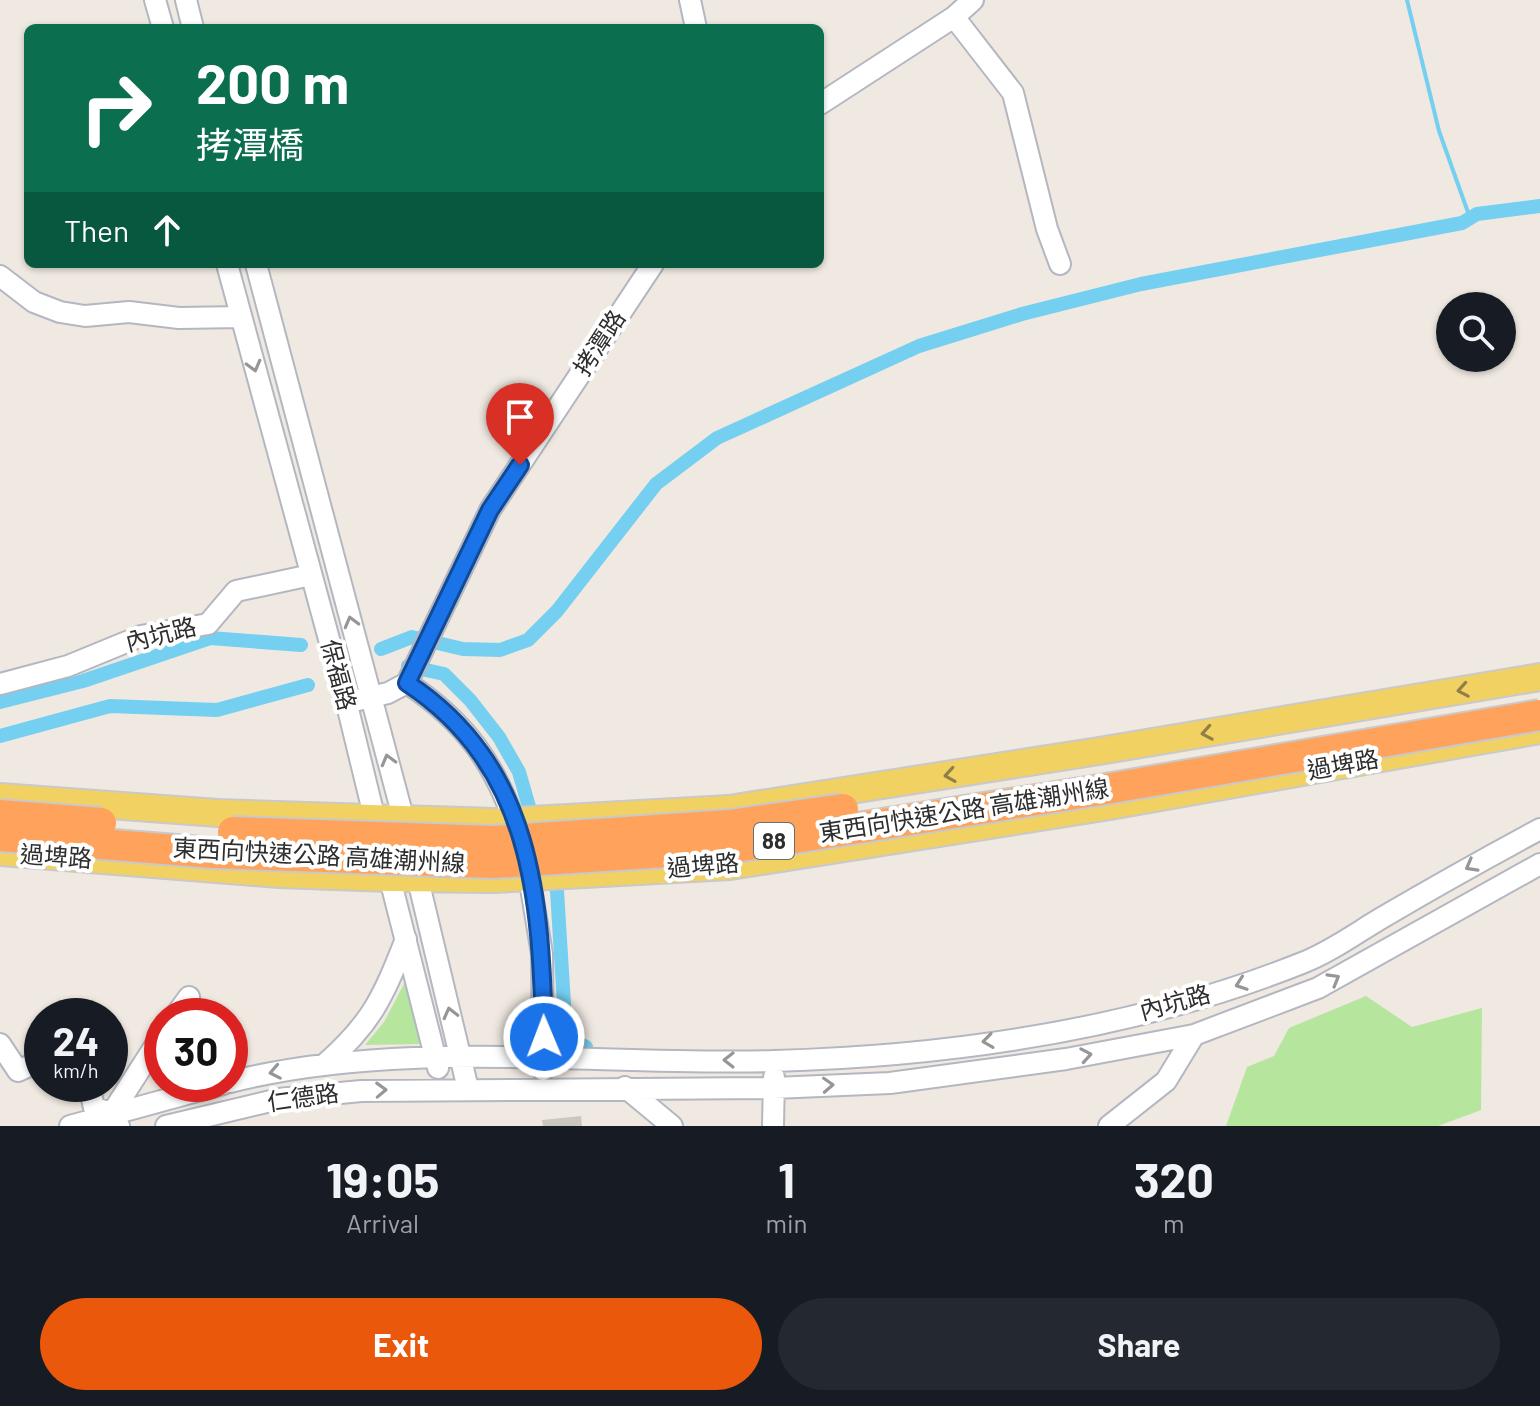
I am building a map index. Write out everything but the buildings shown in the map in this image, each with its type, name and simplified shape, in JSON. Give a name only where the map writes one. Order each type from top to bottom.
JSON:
[{"type":"highway","name":"東西向快速公路 高雄潮州線","points":[[0,815],[216,832],[494,841],[729,825],[1104,774],[1540,697]]},
{"type":"highway","name":"東西向快速公路 高雄潮州線","points":[[0,836],[214,853],[494,863],[730,848],[1106,789],[1540,715]]},
{"type":"main road","points":[[0,797],[218,813],[404,819],[518,820],[729,809],[1540,677]]},
{"type":"main road","name":"過埤路","points":[[0,852],[279,874],[390,878],[536,877],[730,866],[1110,806],[1540,730]]},
{"type":"street","points":[[155,0],[162,24]]},
{"type":"street","points":[[186,0],[192,24]]},
{"type":"street","points":[[690,0],[695,24]]},
{"type":"street","points":[[824,101],[954,17],[973,0]]},
{"type":"street","points":[[954,17],[1013,93],[1047,229],[1060,264]]},
{"type":"street","name":"保福路","points":[[228,268],[347,703],[443,1088]]},
{"type":"street","name":"保福路","points":[[257,268],[404,819],[468,1089]]},
{"type":"street","name":"拷潭路","points":[[409,680],[490,510],[650,268]]},
{"type":"street","points":[[0,276],[34,302],[60,312],[85,316],[129,312],[179,318],[241,317]]},
{"type":"street","name":"內坑路","points":[[0,684],[68,666],[141,636],[208,624],[236,591],[311,575]]},
{"type":"street","points":[[347,703],[371,697],[409,680],[444,711],[489,760],[518,820],[536,877],[542,954],[543,1088]]},
{"type":"street","name":"內坑路","points":[[436,1059],[773,1061],[888,1054],[1061,1030],[1188,1002],[1306,962],[1540,829]]},
{"type":"street","name":"內坑路","points":[[443,1088],[774,1088],[890,1083],[1066,1059],[1194,1035],[1318,988],[1540,864]]},
{"type":"street","points":[[325,1064],[364,1027],[381,1000],[406,939]]},
{"type":"street","points":[[1109,1126],[1166,1081],[1194,1035]]},
{"type":"street","points":[[0,1044],[18,1071],[24,1068]]},
{"type":"street","name":"仁德路","points":[[248,1077],[325,1064],[436,1059]]},
{"type":"street","points":[[773,1061],[773,1126]]},
{"type":"street","points":[[116,1119],[144,1068]]},
{"type":"street","points":[[625,1087],[672,1126]]},
{"type":"street","name":"仁德路","points":[[166,1126],[279,1099],[443,1088]]},
{"type":"street","points":[[93,1102],[94,1108],[116,1119]]},
{"type":"street","points":[[70,1126],[116,1119],[168,1102]]},
{"type":"green space","points":[[405,982],[420,1044],[365,1045],[384,1022]]},
{"type":"green space","points":[[1366,996],[1412,1027],[1482,1008],[1481,1110],[1438,1126],[1226,1126],[1247,1067],[1274,1056],[1289,1028]]},
{"type":"waterway","points":[[1407,0],[1439,131],[1470,218]]},
{"type":"waterway","points":[[381,649],[412,637],[463,649],[500,650],[528,640],[557,611],[656,484],[717,438],[919,346],[1022,314],[1141,284],[1462,223],[1477,214],[1540,206]]},
{"type":"waterway","points":[[0,702],[83,681],[210,638],[301,645]]},
{"type":"waterway","points":[[408,666],[444,674],[470,700],[499,737],[519,772],[534,824]]},
{"type":"waterway","points":[[0,736],[110,706],[217,710],[308,685]]},
{"type":"waterway","points":[[551,874],[557,891],[565,1020],[578,1043],[586,1047]]},
{"type":"route","points":[[520,465],[490,510],[407,683],[444,711],[489,760],[508,803],[532,877],[537,906],[542,954],[544,1037]]}]
